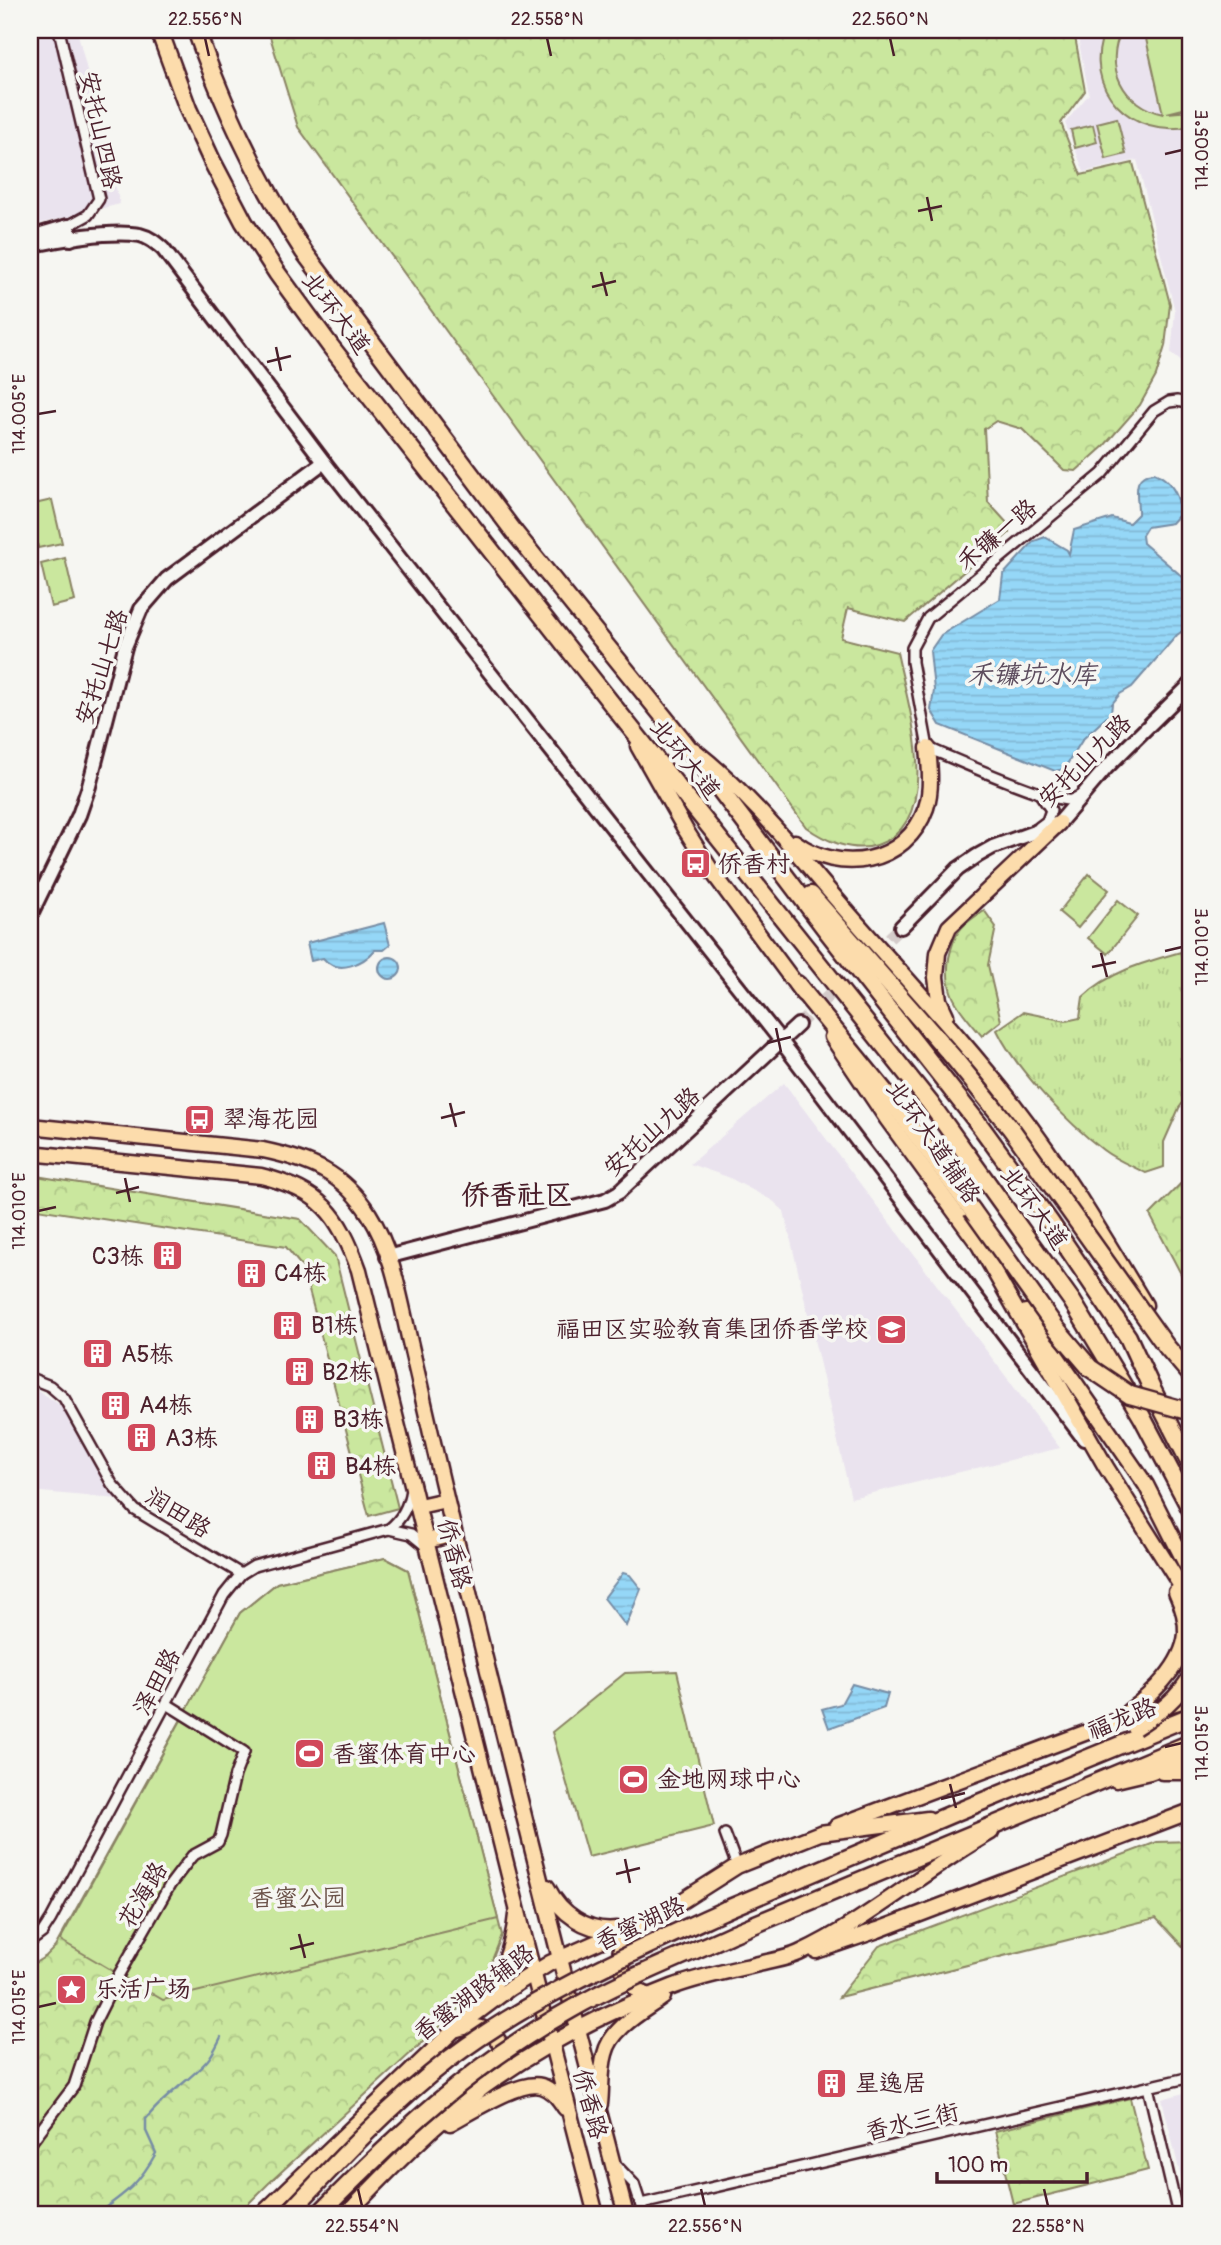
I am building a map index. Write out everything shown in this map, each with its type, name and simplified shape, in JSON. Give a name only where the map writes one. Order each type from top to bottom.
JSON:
[{"type":"highway","name":"北环大道","points":[[159,30],[188,109],[212,161],[244,222],[277,273],[622,718],[930,1103],[1072,1301],[1142,1417],[1191,1510]]},
{"type":"highway","name":"北环大道","points":[[196,30],[223,103],[247,157],[303,252],[515,533],[684,742],[827,931],[981,1127],[1128,1337],[1191,1465]]},
{"type":"highway","points":[[760,839],[847,934],[983,1092],[1166,1346],[1191,1375]]},
{"type":"highway","points":[[797,984],[885,1093],[1056,1328],[1090,1368],[1130,1395],[1191,1412]]},
{"type":"highway","name":"福龙路","points":[[1070,1765],[1136,1732],[1191,1716]]},
{"type":"highway","name":"福龙路","points":[[1082,1787],[1148,1766],[1191,1743]]},
{"type":"highway","name":"香蜜湖路","points":[[286,2215],[396,2104],[472,2043],[545,1996],[586,1974],[725,1910],[1070,1765]]},
{"type":"highway","name":"香蜜湖路","points":[[318,2215],[416,2119],[456,2086],[497,2056],[585,2001],[734,1933],[1082,1787]]},
{"type":"main road","name":"北环大道辅路","points":[[622,718],[711,870],[797,984],[887,1119],[979,1245],[1106,1467],[1191,1602]]},
{"type":"main road","points":[[684,742],[710,762],[778,830],[956,1032],[1046,1148],[1101,1232],[1191,1385]]},
{"type":"main road","points":[[778,830],[808,852],[827,860],[868,859],[892,849],[912,833],[926,808],[929,795],[928,748]]},
{"type":"main road","points":[[956,1032],[936,990],[936,967],[949,927],[1059,823]]},
{"type":"main road","name":"侨香路","points":[[30,1126],[263,1150],[301,1158],[332,1173],[355,1195],[371,1217],[393,1270],[454,1534],[626,2215]]},
{"type":"main road","name":"侨香路","points":[[30,1153],[261,1176],[290,1183],[310,1194],[329,1211],[346,1235],[359,1269],[533,1973],[596,2215]]},
{"type":"main road","points":[[979,1245],[1146,1485],[1191,1574]]},
{"type":"main road","points":[[419,1506],[446,1500]]},
{"type":"main road","points":[[429,1545],[454,1534]]},
{"type":"main road","points":[[1114,1722],[1148,1698],[1175,1663],[1186,1635],[1183,1608],[1154,1542]]},
{"type":"main road","points":[[1136,1732],[1178,1696],[1191,1675]]},
{"type":"main road","points":[[820,1833],[1114,1722],[1191,1698]]},
{"type":"main road","points":[[1148,1766],[1191,1757]]},
{"type":"main road","points":[[1148,1766],[1191,1772]]},
{"type":"main road","points":[[796,1955],[837,1933],[954,1854],[1034,1808]]},
{"type":"main road","points":[[346,2215],[427,2135],[471,2097],[503,2074],[578,2029],[678,1985],[852,1940],[1191,1811]]},
{"type":"main road","name":"香蜜湖路辅路","points":[[261,2215],[458,2027],[533,1973],[671,1908],[737,1866],[820,1833],[910,1823],[954,1813]]},
{"type":"main road","points":[[1166,1822],[1191,1823]]},
{"type":"main road","points":[[536,1866],[552,1897],[579,1922],[603,1930],[633,1926]]},
{"type":"main road","points":[[458,2027],[483,2002],[496,1982],[513,1934],[516,1903]]},
{"type":"main road","points":[[633,1926],[622,1944],[622,1968],[634,1988],[650,1996]]},
{"type":"main road","points":[[599,2116],[603,2064],[610,2041],[619,2030],[678,1985]]},
{"type":"main road","points":[[458,2027],[476,2026],[491,2032],[505,2055],[503,2074]]},
{"type":"main road","points":[[427,2135],[528,2085],[540,2085],[551,2092],[564,2105],[570,2119]]},
{"type":"street","name":"安托山四路","points":[[59,30],[99,199],[88,215],[70,232]]},
{"type":"street","points":[[30,246],[70,232]]},
{"type":"street","points":[[30,237],[70,232],[140,235],[151,239],[163,249],[324,462],[781,1041],[1106,1467]]},
{"type":"street","name":"禾镰一路","points":[[928,748],[912,662],[912,648],[928,618],[1102,474],[1154,411],[1169,402],[1191,404]]},
{"type":"street","name":"安托山七路","points":[[30,916],[79,815],[125,647],[141,610],[167,579],[324,462]]},
{"type":"street","name":"安托山九路","points":[[901,927],[958,869],[977,856],[993,847],[1059,823],[1083,794],[1191,684]]},
{"type":"street","points":[[928,748],[1039,792],[1072,800],[1083,794]]},
{"type":"street","points":[[1031,833],[1049,817],[1048,804],[1039,792]]},
{"type":"street","name":"安托山九路","points":[[387,1257],[605,1200],[619,1192],[798,1025]]},
{"type":"street","name":"润田路","points":[[30,1378],[50,1386],[64,1398],[112,1483],[135,1510],[241,1574]]},
{"type":"street","points":[[389,1529],[401,1517],[407,1505],[411,1476]]},
{"type":"street","points":[[241,1574],[262,1563],[389,1529],[411,1534],[429,1545]]},
{"type":"street","name":"泽田路","points":[[30,1942],[42,1933],[51,1919],[224,1595],[241,1574]]},
{"type":"street","name":"花海路","points":[[30,2144],[74,2086],[95,2022],[170,1885],[192,1856],[218,1842],[221,1835],[244,1752],[167,1704]]},
{"type":"street","points":[[725,1834],[737,1866]]},
{"type":"street","name":"香水三街","points":[[641,2204],[1191,2077]]},
{"type":"street","points":[[1148,2087],[1178,2215]]},
{"type":"street","name":"侨香路","points":[[612,2161],[635,2184],[644,2215]]},
{"type":"shaded area","points":[[30,30],[77,30],[120,204],[30,226]]},
{"type":"shaded area","points":[[1080,30],[1191,30],[1191,370],[1171,353],[1175,311],[1137,160],[1084,172],[1065,123],[1089,94],[1078,38]]},
{"type":"shaded area","name":"福田区实验教育集团侨香学校","points":[[784,1083],[1060,1448],[851,1498],[784,1211],[773,1201],[728,1177],[690,1164]]},
{"type":"shaded area","points":[[30,1385],[60,1405],[119,1499],[30,1491]]},
{"type":"shaded area","points":[[1191,2091],[1191,2215],[1190,2215],[1162,2099]]},
{"type":"green space","points":[[268,30],[1076,30],[1085,91],[1061,123],[1081,175],[1133,163],[1170,304],[1165,346],[1156,376],[1140,405],[1104,446],[1076,471],[1064,470],[1022,429],[996,421],[984,429],[988,502],[1008,524],[1009,533],[905,622],[848,608],[841,638],[897,652],[908,700],[914,729],[917,787],[911,812],[898,832],[877,845],[858,848],[830,841],[806,827],[298,127]]},
{"type":"green space","points":[[1105,30],[1122,30],[1115,57],[1116,70],[1127,93],[1149,110],[1163,114],[1144,30],[1191,30],[1191,107],[1167,113],[1191,111],[1191,126],[1169,128],[1149,125],[1131,117],[1116,105],[1106,90],[1100,71],[1099,51]]},
{"type":"green space","points":[[1117,118],[1126,154],[1106,159],[1097,123]]},
{"type":"green space","points":[[1093,125],[1097,142],[1075,148],[1071,130]]},
{"type":"green space","points":[[52,500],[62,543],[38,548],[30,505]]},
{"type":"green space","points":[[65,558],[75,601],[51,607],[41,564]]},
{"type":"green space","points":[[1089,874],[1109,890],[1078,928],[1059,912]]},
{"type":"green space","points":[[1118,900],[1138,916],[1108,954],[1088,938]]},
{"type":"green space","points":[[984,910],[996,927],[988,965],[1001,1021],[982,1036],[955,1001],[948,971],[949,958],[957,934],[967,922]]},
{"type":"green space","points":[[1191,949],[1191,1092],[1179,1108],[1164,1142],[1164,1167],[1146,1173],[1108,1154],[1074,1125],[1044,1095],[1017,1062],[997,1030],[1023,1012],[1066,1021],[1080,1018],[1083,997],[1094,987],[1120,972]]},
{"type":"green space","points":[[1191,1173],[1191,1293],[1150,1215]]},
{"type":"green space","points":[[30,1175],[300,1219],[335,1256],[398,1508],[369,1516],[303,1268],[286,1247],[30,1208]]},
{"type":"green space","name":"香蜜公园","points":[[385,1558],[408,1570],[502,1935],[488,1970],[474,1995],[237,2215],[30,2215],[30,1966],[55,1947],[240,1613],[277,1583]]},
{"type":"green space","name":"香蜜体育中心","points":[[385,1558],[408,1570],[498,1919],[163,2000],[60,1940],[240,1613],[277,1583]]},
{"type":"green space","name":"金地网球中心","points":[[677,1671],[714,1826],[588,1857],[552,1732],[625,1673]]},
{"type":"green space","points":[[1191,1841],[1191,1955],[1156,1918],[839,1997],[879,1946],[1157,1842]]},
{"type":"green space","points":[[1130,2098],[1148,2170],[1013,2204],[995,2131]]},
{"type":"water","name":"禾镰坑水库","points":[[1154,473],[1173,489],[1180,514],[1172,523],[1147,527],[1142,535],[1143,543],[1191,584],[1191,625],[1177,635],[1132,687],[1120,694],[1112,704],[1111,713],[1083,739],[1064,769],[1055,771],[940,725],[931,710],[934,690],[930,651],[941,635],[1000,599],[1003,575],[1034,541],[1045,537],[1067,550],[1069,554],[1074,530],[1112,518],[1129,523],[1138,514],[1138,483],[1141,478]]},
{"type":"water","points":[[384,923],[390,945],[384,950],[375,950],[351,966],[336,966],[323,958],[311,961],[307,943]]},
{"type":"water","points":[[390,957],[398,960],[401,968],[398,976],[390,979],[382,976],[379,968],[382,960]]},
{"type":"water","points":[[623,1573],[630,1575],[641,1589],[626,1626],[604,1598]]},
{"type":"water","points":[[852,1684],[888,1694],[884,1708],[829,1728],[822,1709],[841,1704]]},
{"type":"waterway","points":[[95,2215],[122,2195],[143,2174],[156,2153],[146,2131],[146,2119],[207,2061],[221,2037]]},
{"type":"tunnel","points":[[798,1025],[901,927]]},
{"type":"place","name":"侨香村","points":[[695,864]]},
{"type":"place","name":"翠海花园","points":[[200,1119]]},
{"type":"place","name":"C3栋","points":[[167,1256]]},
{"type":"place","name":"C4栋","points":[[251,1273]]},
{"type":"place","name":"B1栋","points":[[288,1325]]},
{"type":"place","name":"福田区实验教育集团侨香学校","points":[[891,1329]]},
{"type":"place","name":"A5栋","points":[[98,1354]]},
{"type":"place","name":"B2栋","points":[[299,1372]]},
{"type":"place","name":"A4栋","points":[[116,1405]]},
{"type":"place","name":"B3栋","points":[[310,1419]]},
{"type":"place","name":"A3栋","points":[[142,1438]]},
{"type":"place","name":"B4栋","points":[[322,1466]]},
{"type":"place","name":"香蜜体育中心","points":[[309,1754]]},
{"type":"place","name":"金地网球中心","points":[[634,1779]]},
{"type":"place","name":"乐活广场","points":[[72,1989]]},
{"type":"place","name":"星逸居","points":[[832,2083]]},
{"type":"district","name":"侨香社区","points":[[517,1195]]}]
